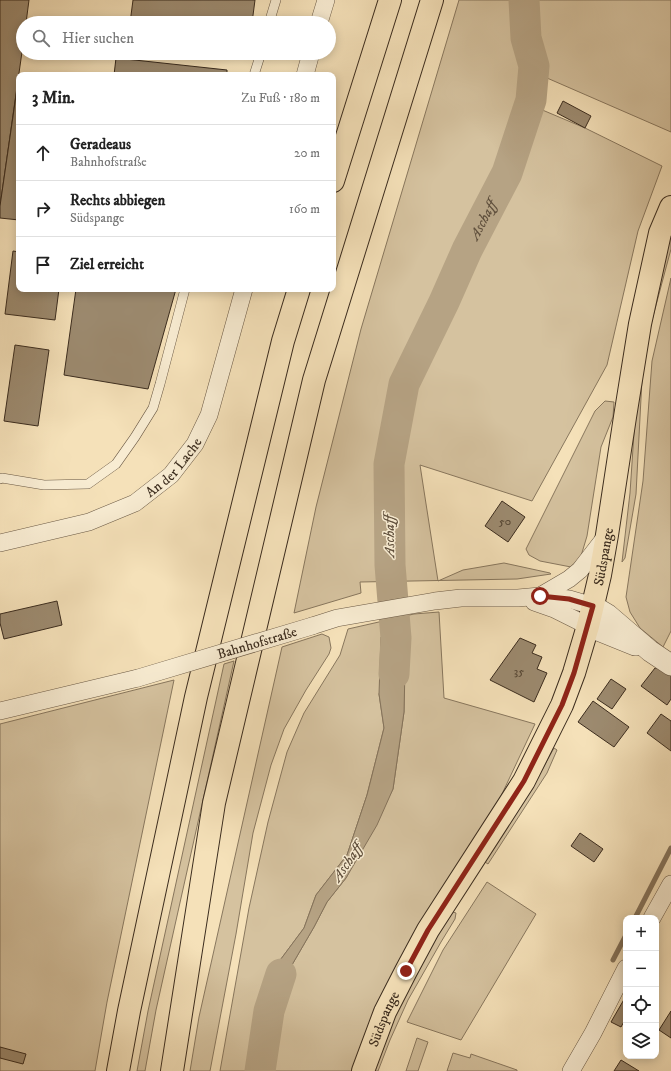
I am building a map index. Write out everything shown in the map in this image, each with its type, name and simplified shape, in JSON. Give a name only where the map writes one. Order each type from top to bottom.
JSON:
[{"type":"main road","points":[[336,171],[390,0]]},
{"type":"main road","points":[[172,1071],[214,803],[314,380],[432,0]]},
{"type":"main road","name":"Südspange","points":[[363,1071],[385,1012],[421,943],[524,781],[562,705],[574,673],[591,616],[600,575],[640,324],[660,233],[671,207]]},
{"type":"main road","points":[[118,1071],[130,1004],[198,689],[282,341],[298,292]]},
{"type":"street","points":[[321,16],[326,0]]},
{"type":"street","points":[[306,72],[309,60]]},
{"type":"street","name":"An der Lache","points":[[0,543],[90,522],[135,503],[171,475],[195,444],[209,414],[243,292]]},
{"type":"street","name":"Bahnhofstraße","points":[[540,596],[569,579],[580,570],[607,535]]},
{"type":"street","name":"Bahnhofstraße","points":[[0,711],[138,678],[337,618],[435,601],[460,598],[518,598],[540,596],[569,599],[591,616]]},
{"type":"street","name":"Bahnhofstraße","points":[[518,598],[539,603],[554,609],[591,616],[608,615],[650,651],[671,664]]},
{"type":"street","points":[[654,915],[671,884]]},
{"type":"street","points":[[571,1071],[593,1033],[623,974]]},
{"type":"lane","points":[[271,16],[276,0]]},
{"type":"lane","points":[[255,72],[259,60]]},
{"type":"lane","points":[[0,479],[2,478],[44,485],[88,484],[116,464],[153,408],[184,292]]},
{"type":"shaded area","points":[[459,0],[671,0],[671,132],[547,78],[540,109],[585,128],[662,166],[638,231],[607,365],[532,501],[420,465],[438,581],[360,582],[361,593],[294,613],[316,507],[361,329]]},
{"type":"shaded area","points":[[671,235],[671,249],[651,324],[642,379],[636,494],[625,558],[622,562],[630,493],[635,418],[647,324]]},
{"type":"shaded area","points":[[671,278],[671,631],[663,647],[640,628],[630,612],[626,597],[643,481],[652,361]]},
{"type":"shaded area","points":[[605,401],[614,402],[613,417],[601,447],[587,536],[581,556],[571,567],[540,561],[529,555],[526,549],[595,411]]},
{"type":"shaded area","points":[[504,563],[551,574],[517,579],[439,580],[463,570]]},
{"type":"shaded area","points":[[439,612],[444,698],[535,724],[501,796],[413,934],[371,1022],[353,1071],[220,1071],[249,908],[268,822],[287,752],[304,713],[340,655],[348,629],[414,614]],"holes":[[[405,627],[404,712],[393,789],[346,878],[327,902],[289,970],[278,1003],[259,1026],[275,967],[304,928],[316,895],[347,855],[367,795],[384,728],[379,694]]]},
{"type":"shaded area","points":[[322,634],[329,637],[331,648],[329,654],[306,690],[284,729],[271,765],[253,833],[236,934],[210,1071],[190,1071],[199,1017],[282,647]]},
{"type":"shaded area","points":[[234,661],[156,1010],[145,1071],[137,1071],[148,1011],[224,664]]},
{"type":"shaded area","points":[[174,680],[107,1002],[95,1071],[0,1071],[0,724]]},
{"type":"shaded area","points":[[554,748],[557,750],[547,773],[488,864],[482,860],[539,775]]},
{"type":"shaded area","points":[[487,882],[536,914],[461,1040],[407,1022],[443,950]]},
{"type":"shaded area","points":[[453,912],[456,913],[455,919],[408,1000],[378,1071],[373,1071],[401,1000],[432,939]]},
{"type":"shaded area","points":[[417,1038],[428,1042],[418,1071],[406,1071]]},
{"type":"shaded area","points":[[453,1053],[470,1058],[471,1054],[517,1071],[447,1071]]},
{"type":"water","points":[[406,627],[404,712],[393,789],[377,825],[346,878],[327,902],[289,970],[278,1003],[258,1027],[275,967],[304,928],[316,895],[347,855],[367,795],[384,728],[379,694],[381,637]]},
{"type":"building","points":[[0,0],[29,0],[27,16],[16,16],[16,60],[21,60],[19,72],[16,72],[16,94],[0,206]]},
{"type":"building","points":[[133,0],[255,0],[253,16],[131,16]]},
{"type":"building","points":[[116,60],[134,60],[227,70],[227,72],[114,72]]},
{"type":"building","points":[[16,96],[16,220],[0,218],[0,206]]},
{"type":"building","points":[[563,101],[591,116],[585,128],[557,113]]},
{"type":"building","points":[[13,251],[16,252],[16,292],[59,292],[55,320],[5,314]]},
{"type":"building","points":[[76,292],[175,292],[148,389],[64,375]]},
{"type":"building","points":[[15,345],[49,350],[38,426],[4,421]]},
{"type":"building","points":[[502,501],[525,517],[508,542],[485,526]]},
{"type":"building","points":[[57,601],[62,625],[4,639],[0,623],[0,614]]},
{"type":"building","points":[[520,638],[536,645],[532,653],[542,657],[537,669],[547,673],[534,702],[490,680]]},
{"type":"building","points":[[655,668],[663,668],[671,674],[671,699],[667,705],[641,686]]},
{"type":"building","points":[[611,679],[626,689],[612,709],[597,699]]},
{"type":"building","points":[[593,701],[629,727],[614,747],[578,722]]},
{"type":"building","points":[[661,714],[671,721],[671,751],[647,733]]},
{"type":"building","points":[[580,833],[603,849],[594,862],[571,846]]},
{"type":"building","points":[[623,1001],[623,1023],[621,1027],[611,1022]]},
{"type":"building","points":[[671,1011],[671,1038],[659,1030]]},
{"type":"building","points":[[0,1047],[26,1054],[23,1064],[0,1058]]},
{"type":"building","points":[[621,1060],[639,1071],[614,1071]]},
{"type":"waterway","name":"Aschaff","points":[[394,674],[396,638],[390,565],[389,464],[404,384],[444,302],[467,250],[507,173],[531,100],[534,66],[526,38],[524,0]]},
{"type":"waterway","points":[[637,915],[671,848]]},
{"type":"waterway","points":[[613,960],[623,941]]},
{"type":"waterway","name":"Aschaff","points":[[260,1071],[269,1011],[281,974]]},
{"type":"route","points":[[406,971],[428,930],[524,781],[562,705],[574,673],[593,606],[569,599],[540,596]]}]
